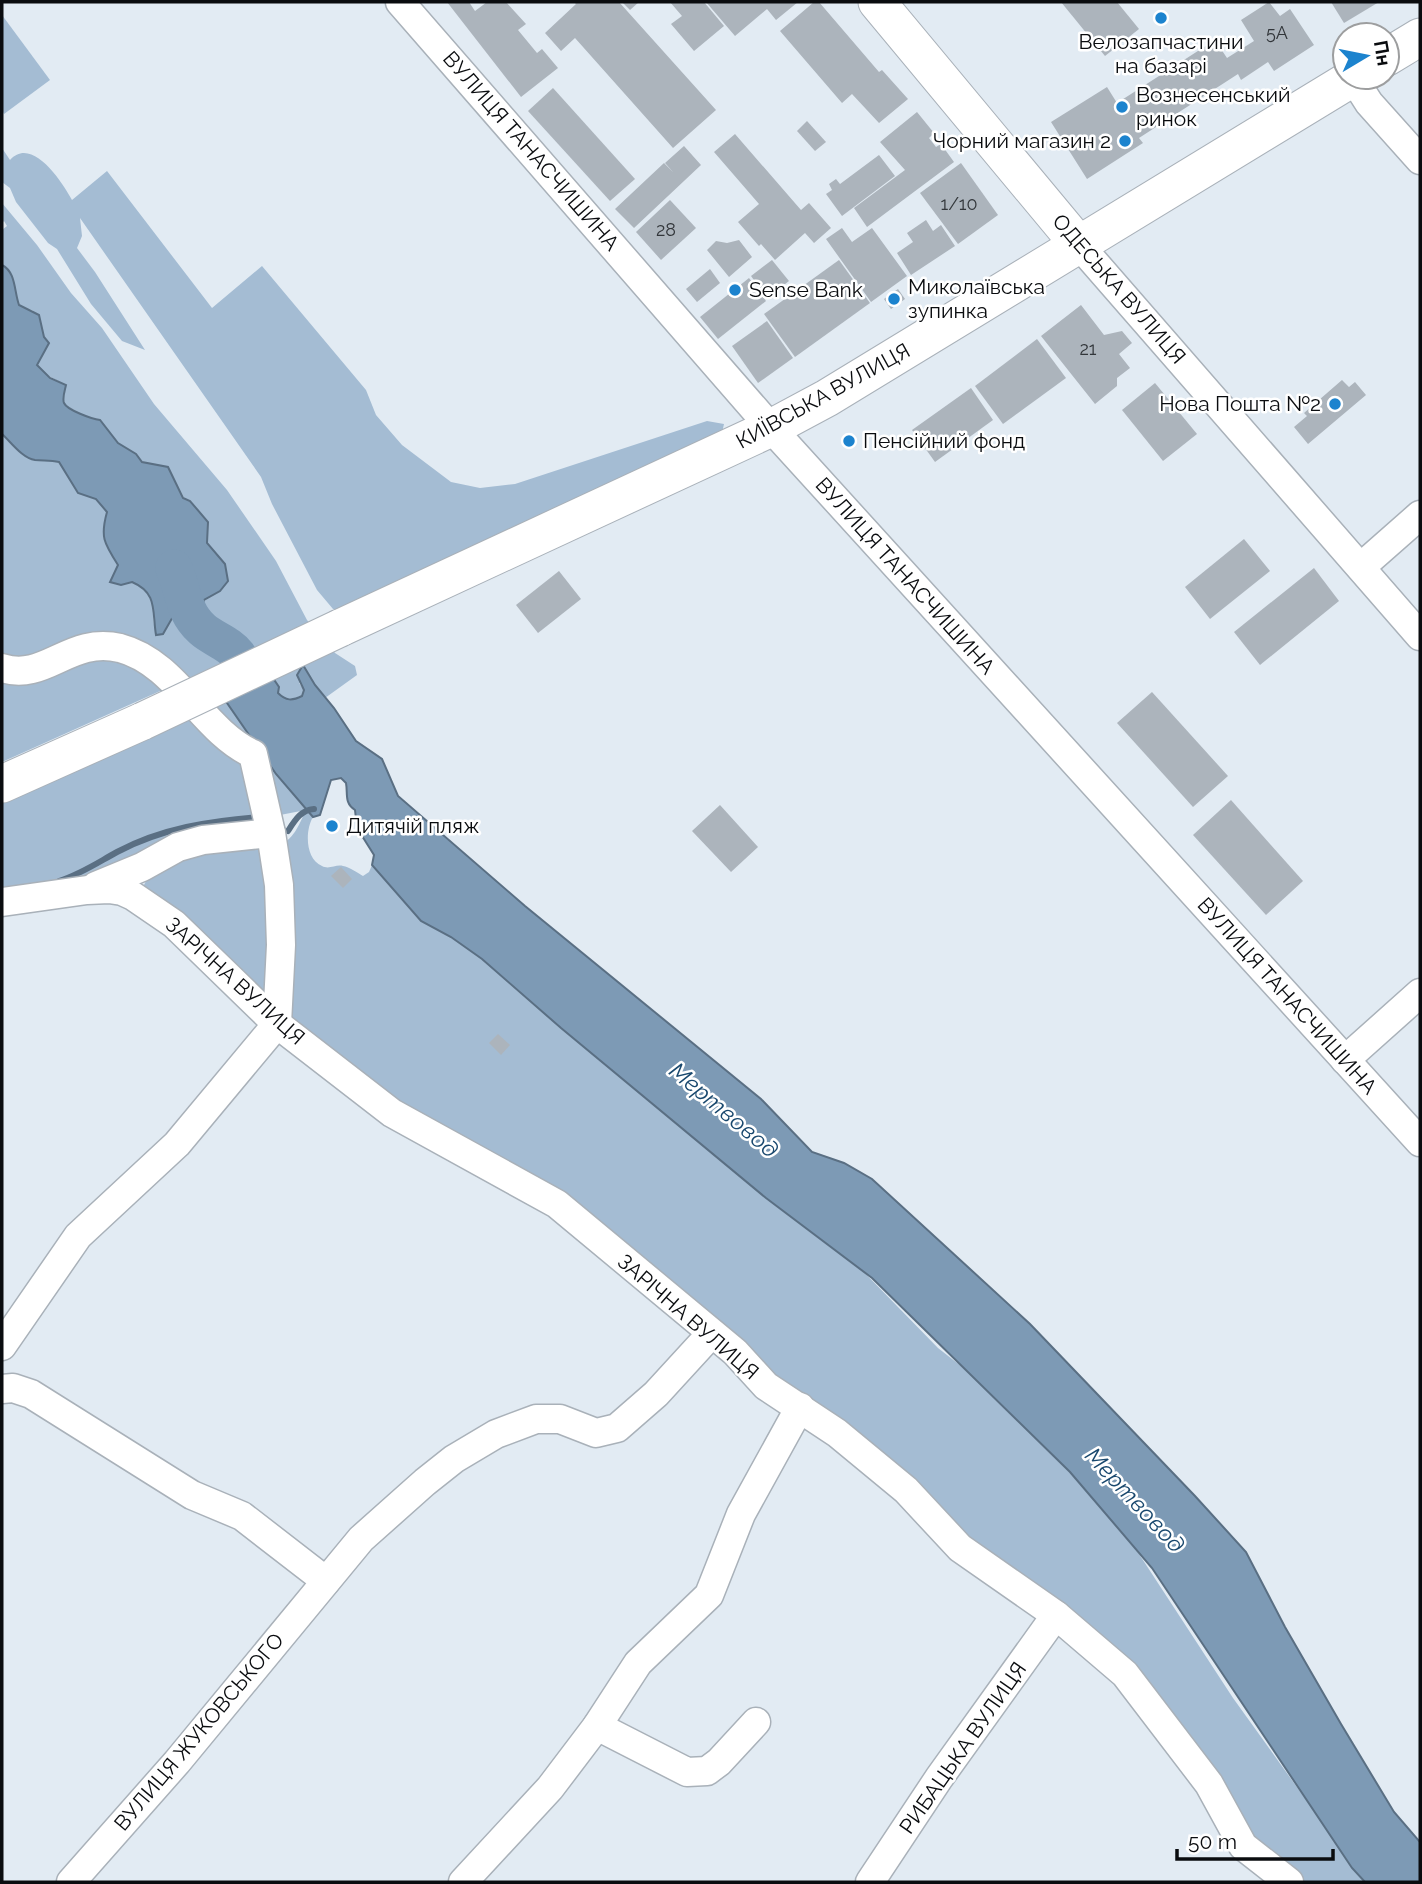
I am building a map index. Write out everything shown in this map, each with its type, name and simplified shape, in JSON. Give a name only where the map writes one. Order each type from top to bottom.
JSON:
[{"type":"main road","name":"ОДЕСЬКА ВУЛИЦЯ","points":[[877,2],[1080,246]]},
{"type":"main road","points":[[1401,49],[1420,37]]},
{"type":"main road","name":"КИЇВСЬКА ВУЛИЦЯ","points":[[2,784],[771,428],[827,398],[1080,246],[1331,91]]},
{"type":"street","name":"ВУЛИЦЯ ТАНАСЧИШИНА","points":[[400,2],[771,428],[1420,1142]]},
{"type":"street","points":[[1362,91],[1369,103],[1420,160]]},
{"type":"street","name":"ОДЕСЬКА ВУЛИЦЯ","points":[[1080,246],[1420,636]]},
{"type":"street","points":[[1361,567],[1420,515]]},
{"type":"street","points":[[2,668],[28,671],[92,645],[121,649],[146,661],[169,679],[226,737],[239,748],[253,754],[271,833],[279,885],[281,945],[277,1024],[177,1144],[78,1236],[2,1346]]},
{"type":"street","points":[[87,890],[142,867],[178,847],[203,839],[271,833]]},
{"type":"street","name":"ЗАРІЧНА ВУЛИЦЯ","points":[[2,902],[87,890],[122,891],[151,906],[174,924],[277,1024],[392,1113],[557,1204],[735,1352],[766,1385],[837,1433],[906,1490],[960,1548],[1056,1615],[1125,1674],[1209,1784],[1243,1846],[1289,1882]]},
{"type":"street","points":[[1345,1060],[1420,993]]},
{"type":"street","name":"ВУЛИЦЯ ЖУКОВСЬКОГО","points":[[71,1882],[177,1762],[362,1539],[454,1459],[496,1434],[536,1419],[560,1419],[596,1433],[617,1427],[656,1394],[711,1334]]},
{"type":"street","points":[[2,1389],[13,1388],[31,1394],[192,1495],[242,1516],[326,1581]]},
{"type":"street","points":[[463,1882],[550,1788],[597,1726],[638,1663],[709,1595],[741,1514],[800,1407]]},
{"type":"street","name":"РИБАЦЬКА ВУЛИЦЯ","points":[[870,1882],[939,1778],[1056,1615]]},
{"type":"street","points":[[597,1726],[687,1772],[707,1771],[719,1762],[756,1722]]},
{"type":"shaded area","points":[[2,15],[50,80],[4,114],[2,110]]},
{"type":"shaded area","points":[[2,148],[10,160],[19,154],[28,153],[37,157],[54,173],[72,200],[107,171],[212,308],[262,266],[366,390],[376,415],[402,445],[451,482],[480,488],[515,484],[707,421],[724,424],[721,437],[353,612],[333,609],[317,590],[272,504],[261,477],[80,218],[82,236],[77,248],[145,350],[122,341],[91,304],[57,249],[48,243],[16,202],[10,188],[2,182]]},
{"type":"shaded area","points":[[2,203],[37,245],[71,293],[102,328],[154,404],[227,490],[276,561],[307,620],[335,653],[355,666],[357,675],[325,698],[315,685],[299,683],[304,690],[302,696],[284,698],[278,693],[254,650],[223,637],[203,622],[199,615],[204,600],[220,591],[228,581],[225,564],[207,543],[208,522],[190,501],[184,498],[168,468],[142,462],[94,423],[65,405],[60,382],[43,373],[37,365],[44,344],[40,323],[32,310],[18,304],[12,276],[2,265],[2,230],[7,226],[4,221],[2,223]]},
{"type":"shaded area","points":[[2,434],[32,460],[59,462],[78,493],[96,499],[107,512],[105,540],[118,565],[110,582],[121,585],[132,582],[144,590],[152,605],[154,625],[163,634],[175,612],[183,611],[213,639],[225,646],[231,660],[205,684],[227,702],[254,742],[149,657],[2,660]]},
{"type":"shaded area","points":[[105,652],[169,687],[2,762],[2,674]]},
{"type":"shaded area","points":[[192,714],[247,764],[263,818],[87,879],[2,895],[2,797]]},
{"type":"shaded area","points":[[263,755],[313,817],[308,844],[316,862],[325,867],[345,867],[363,876],[369,872],[372,865],[421,921],[451,937],[482,959],[561,1028],[856,1264],[938,1348],[1002,1398],[1122,1528],[1233,1698],[1365,1882],[1294,1882],[1246,1844],[1112,1656],[563,1202],[402,1110],[283,1017],[277,847],[292,836],[306,810],[280,815]]},
{"type":"shaded area","points":[[254,847],[268,860],[268,988],[262,992],[143,887],[148,877],[178,854]]},
{"type":"water","points":[[2,265],[10,272],[19,305],[39,315],[44,337],[49,343],[37,365],[50,378],[66,385],[63,399],[66,406],[100,420],[118,443],[136,454],[142,462],[168,467],[183,498],[190,501],[208,522],[207,543],[225,564],[228,581],[220,591],[204,600],[199,615],[202,623],[226,640],[254,650],[279,687],[278,693],[286,699],[302,696],[304,690],[297,675],[303,665],[356,741],[382,759],[398,796],[525,906],[761,1099],[812,1152],[844,1163],[872,1179],[1030,1324],[1246,1552],[1285,1627],[1341,1724],[1394,1812],[1420,1842],[1420,1882],[1365,1882],[1352,1868],[1152,1568],[1070,1472],[872,1278],[766,1198],[482,959],[451,937],[421,921],[372,865],[374,855],[357,828],[355,810],[348,801],[346,783],[341,778],[331,780],[320,815],[313,817],[276,774],[227,703],[205,684],[231,659],[225,646],[213,639],[183,611],[175,613],[163,634],[156,635],[152,604],[146,592],[132,582],[121,585],[110,582],[118,565],[105,540],[107,512],[96,499],[78,493],[59,462],[30,459],[2,434]]},
{"type":"building","points":[[447,2],[469,2],[475,11],[487,2],[506,2],[526,24],[518,30],[537,53],[542,49],[558,68],[521,97]]},
{"type":"building","points":[[574,2],[619,2],[716,110],[673,148],[575,38],[561,51],[545,33],[576,4]]},
{"type":"building","points":[[622,2],[639,2],[630,10]]},
{"type":"building","points":[[670,2],[704,2],[724,26],[694,51],[671,24],[682,16]]},
{"type":"building","points":[[706,2],[798,2],[776,20],[767,9],[735,36]]},
{"type":"building","points":[[814,2],[819,2],[879,72],[882,70],[908,99],[879,123],[852,94],[842,103],[780,31]]},
{"type":"building","points":[[1061,2],[1117,2],[1139,29],[1105,56]]},
{"type":"building","points":[[1269,2],[1280,16],[1290,9],[1314,45],[1274,71],[1268,62],[1241,80],[1238,74],[1139,138],[1143,143],[1087,179],[1051,122],[1107,87],[1117,103],[1215,40],[1227,58],[1254,41],[1241,20]]},
{"type":"building","points":[[1331,2],[1379,2],[1347,21],[1343,21]]},
{"type":"building","points":[[553,88],[635,179],[610,201],[528,111]]},
{"type":"building","points":[[917,112],[934,133],[929,138],[936,147],[941,144],[954,162],[867,227],[854,208],[905,170],[880,142]]},
{"type":"building","points":[[807,121],[826,142],[815,151],[797,131]]},
{"type":"building","points":[[735,134],[801,210],[809,203],[831,228],[814,243],[805,233],[775,260],[738,222],[759,204],[714,152]]},
{"type":"building","points":[[684,146],[701,165],[634,228],[615,209],[664,163],[673,172],[665,163]]},
{"type":"building","points":[[879,155],[895,176],[842,216],[826,194],[832,190],[829,184],[836,179],[840,184]]},
{"type":"building","points":[[961,163],[998,215],[958,244],[920,193]]},
{"type":"building","points":[[670,200],[696,228],[661,260],[636,232]]},
{"type":"building","points":[[926,220],[933,231],[941,225],[955,246],[911,275],[897,253],[913,242],[907,233]]},
{"type":"building","points":[[842,228],[852,242],[872,228],[907,276],[871,302],[826,239]]},
{"type":"building","points":[[739,240],[752,257],[729,277],[707,250],[716,241],[727,243]]},
{"type":"building","points":[[772,260],[789,281],[767,298],[751,276]]},
{"type":"building","points":[[839,260],[870,303],[795,357],[764,314]]},
{"type":"building","points":[[710,269],[720,283],[697,302],[686,289]]},
{"type":"building","points":[[749,278],[766,301],[718,339],[700,317]]},
{"type":"building","name":"Миколаївська зупинка","points":[[898,289],[905,299],[891,309],[884,299]]},
{"type":"building","points":[[1081,305],[1104,335],[1122,331],[1132,343],[1119,354],[1130,368],[1117,378],[1117,386],[1095,404],[1041,336]]},
{"type":"building","points":[[767,321],[793,358],[758,383],[732,346]]},
{"type":"building","points":[[1037,339],[1066,378],[1003,424],[975,386]]},
{"type":"building","name":"Нова Пошта №2","points":[[1342,380],[1349,387],[1355,382],[1366,395],[1308,444],[1294,427],[1307,416],[1304,413]]},
{"type":"building","points":[[1155,383],[1197,434],[1163,461],[1122,410]]},
{"type":"building","points":[[971,388],[993,420],[935,462],[912,430]]},
{"type":"building","points":[[1244,539],[1270,571],[1210,619],[1185,587]]},
{"type":"building","points":[[1314,568],[1339,601],[1260,665],[1234,632]]},
{"type":"building","points":[[559,571],[581,599],[538,633],[516,605]]},
{"type":"building","points":[[1152,692],[1228,776],[1193,807],[1117,723]]},
{"type":"building","points":[[1231,800],[1303,881],[1266,915],[1193,835]]},
{"type":"building","points":[[720,805],[758,847],[731,872],[692,831]]},
{"type":"building","points":[[341,867],[352,879],[343,888],[331,876]]},
{"type":"building","points":[[498,1034],[510,1045],[501,1055],[489,1043]]},
{"type":"waterway","name":"Мертвовод","points":[[174,568],[187,608],[196,622],[238,655]]},
{"type":"waterway","points":[[288,831],[296,819],[314,809]]},
{"type":"waterway","points":[[59,881],[82,872],[134,844],[169,831],[259,817]]},
{"type":"place","name":"Велозапчастини на базарі","points":[[1161,18]]},
{"type":"place","name":"Вознесенський ринок","points":[[1122,107]]},
{"type":"place","name":"Чорний магазин 2","points":[[1125,141]]},
{"type":"place","name":"Sense Bank","points":[[735,290]]},
{"type":"place","name":"Миколаївська зупинка","points":[[894,299]]},
{"type":"place","name":"Нова Пошта №2","points":[[1335,404]]},
{"type":"place","name":"Пенсійний фонд","points":[[849,441]]},
{"type":"place","name":"Дитячій пляж","points":[[332,826]]}]
